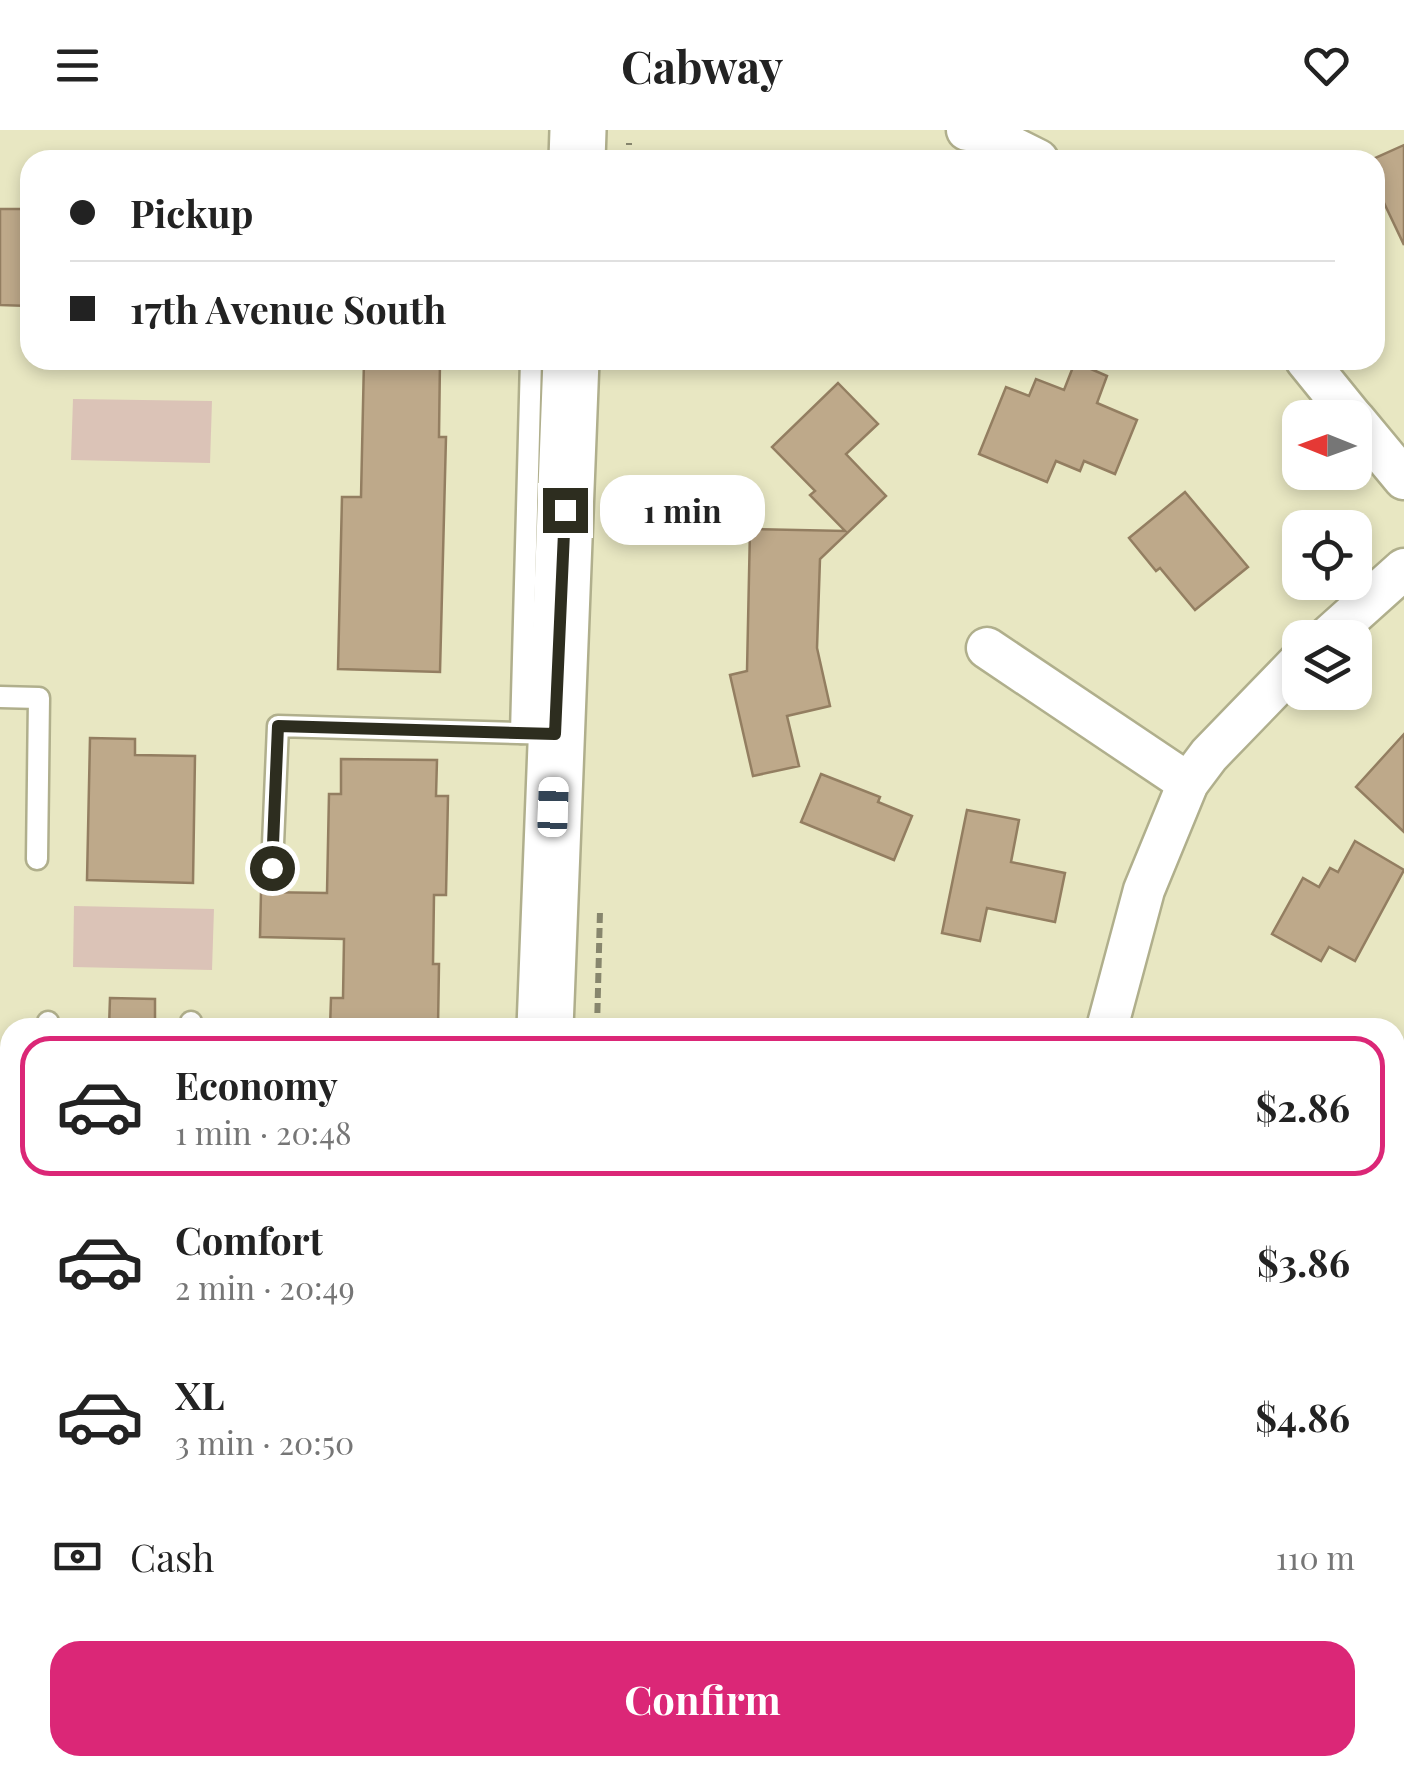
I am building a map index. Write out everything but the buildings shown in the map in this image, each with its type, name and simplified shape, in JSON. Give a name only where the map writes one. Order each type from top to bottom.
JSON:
[{"type":"street","points":[[977,131],[1017,150]]},
{"type":"street","points":[[545,1018],[538,734],[570,370]]},
{"type":"street","points":[[1314,370],[1339,400]]},
{"type":"street","points":[[1372,441],[1404,480]]},
{"type":"street","points":[[1347,620],[1404,569]]},
{"type":"street","points":[[987,648],[1188,784]]},
{"type":"street","points":[[1110,1018],[1144,890],[1188,784],[1209,755],[1282,680]]},
{"type":"lane","points":[[272,868],[278,726],[538,734],[531,370]]},
{"type":"lane","points":[[0,698],[39,698],[37,860]]},
{"type":"shaded area","points":[[73,399],[212,401],[210,463],[71,460]]},
{"type":"shaded area","points":[[74,906],[214,909],[212,970],[73,967]]},
{"type":"route","points":[[272,868],[278,726],[555,734],[565,510]]}]
